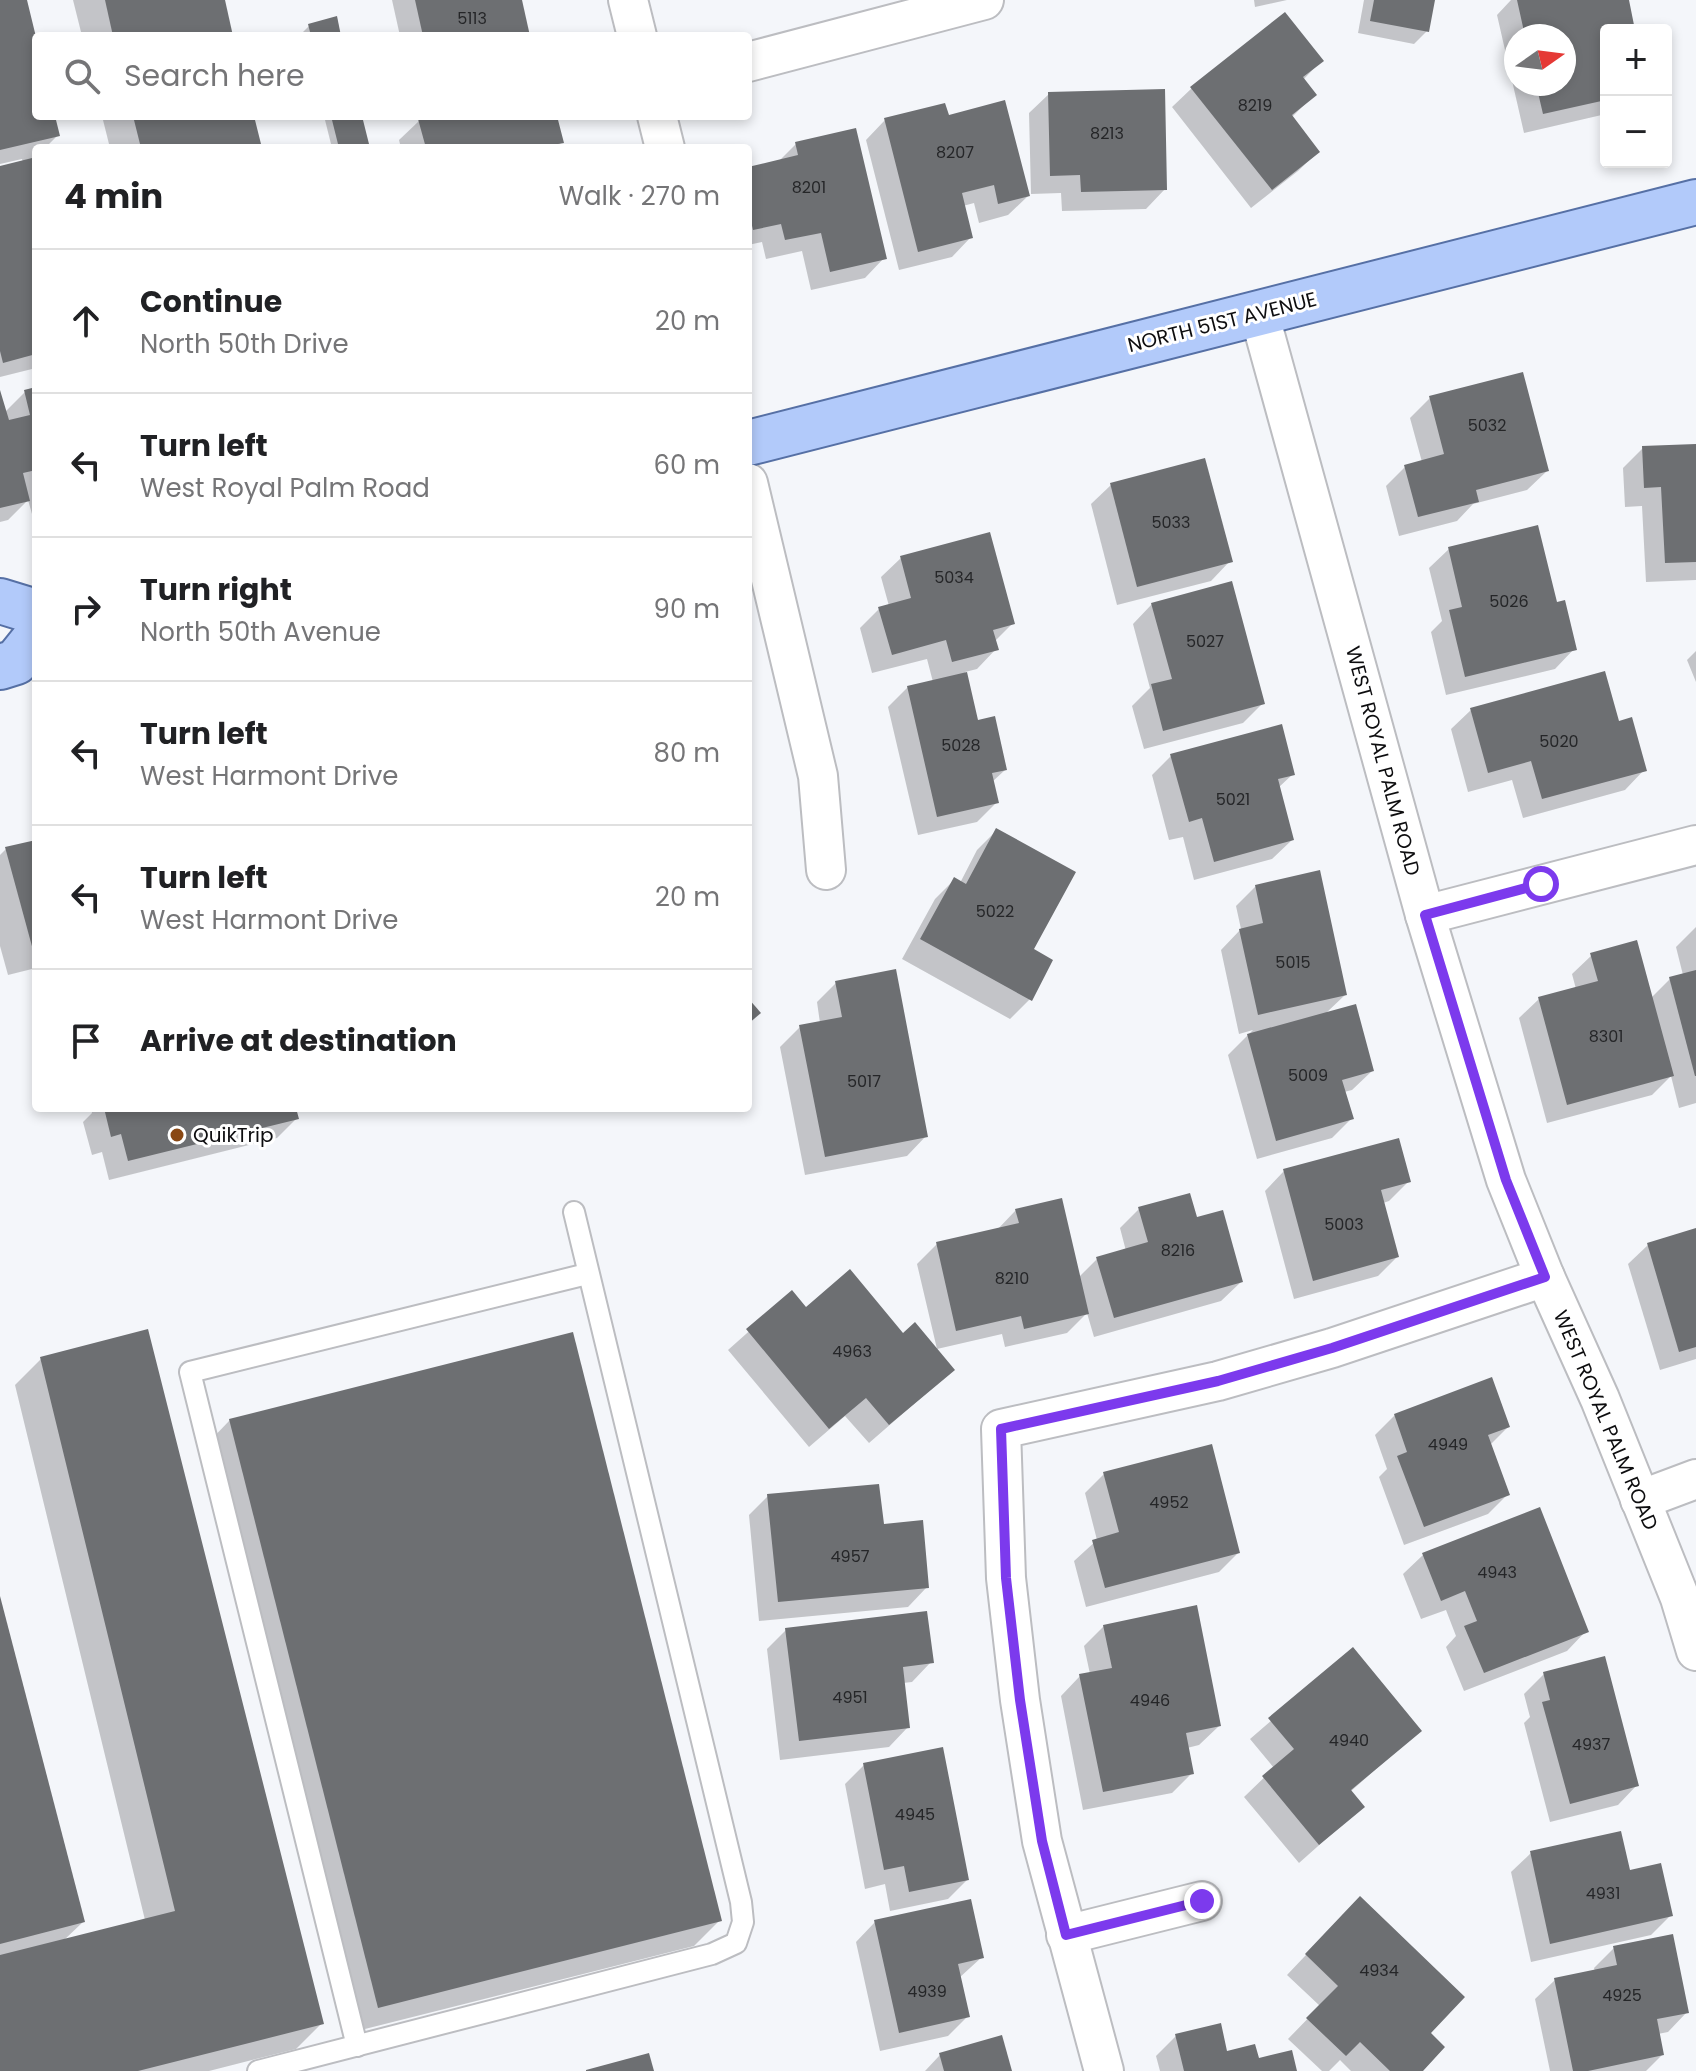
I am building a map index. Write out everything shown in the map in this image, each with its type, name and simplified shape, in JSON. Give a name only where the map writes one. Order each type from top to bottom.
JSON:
[{"type":"main road","name":"NORTH 51ST AVENUE","points":[[752,442],[1696,202]]},
{"type":"main road","points":[[0,601],[32,611]]},
{"type":"main road","points":[[0,667],[16,662],[32,642]]},
{"type":"street","points":[[628,0],[636,32]]},
{"type":"street","points":[[752,61],[984,0]]},
{"type":"street","points":[[658,120],[664,144]]},
{"type":"street","name":"WEST ROYAL PALM ROAD","points":[[1259,313],[1425,915],[1506,1180],[1545,1277],[1600,1399],[1680,1598],[1696,1651]]},
{"type":"street","points":[[752,500],[818,776],[826,870]]},
{"type":"street","points":[[1425,915],[1696,845]]},
{"type":"street","points":[[1104,2071],[1042,1841],[1020,1700],[1006,1578],[1001,1429],[1218,1381],[1332,1348],[1545,1277]]},
{"type":"street","points":[[1640,1500],[1696,1479]]},
{"type":"street","points":[[1066,1935],[1202,1901]]},
{"type":"lane","points":[[258,2071],[712,1954],[736,1943],[743,1922],[741,1902],[574,1212]]},
{"type":"lane","points":[[357,2046],[190,1372],[587,1274]]},
{"type":"building","points":[[0,0],[27,0],[35,32],[32,32],[32,120],[56,120],[60,136],[0,150]]},
{"type":"building","points":[[105,0],[225,0],[232,32],[112,32]]},
{"type":"building","points":[[415,0],[522,0],[529,32],[422,32]]},
{"type":"building","points":[[1374,0],[1435,0],[1429,32],[1370,21]]},
{"type":"building","points":[[1517,0],[1629,0],[1634,24],[1600,24],[1600,101],[1543,114],[1539,96],[1576,96],[1576,24],[1522,24]]},
{"type":"building","points":[[1285,12],[1324,61],[1303,77],[1317,95],[1292,115],[1320,152],[1272,190],[1190,87]]},
{"type":"building","points":[[337,16],[340,32],[310,32],[308,24]]},
{"type":"building","points":[[1165,89],[1167,190],[1081,192],[1080,175],[1050,176],[1048,92]]},
{"type":"building","points":[[1005,100],[1030,196],[998,204],[994,185],[962,193],[973,238],[918,252],[884,118],[945,103],[949,115]]},
{"type":"building","points":[[134,120],[255,120],[261,144],[140,144]]},
{"type":"building","points":[[332,120],[363,120],[369,144],[338,144]]},
{"type":"building","points":[[418,120],[558,120],[564,143],[558,144],[425,144]]},
{"type":"building","points":[[856,128],[887,259],[830,272],[821,233],[785,240],[781,224],[753,230],[752,166],[798,155],[795,142]]},
{"type":"building","points":[[32,158],[32,355],[3,363],[0,351],[0,166]]},
{"type":"building","points":[[1523,372],[1549,471],[1476,490],[1479,502],[1418,517],[1404,465],[1444,454],[1429,396]]},
{"type":"building","points":[[32,388],[32,471],[23,473],[30,501],[0,508],[0,390],[9,420],[30,415],[24,390]]},
{"type":"building","points":[[1696,444],[1696,562],[1665,563],[1661,487],[1644,488],[1642,446]]},
{"type":"building","points":[[1205,458],[1233,562],[1137,587],[1110,483]]},
{"type":"building","points":[[1538,525],[1557,602],[1565,600],[1577,650],[1465,677],[1449,610],[1462,607],[1448,547]]},
{"type":"building","points":[[990,532],[1015,624],[993,630],[999,650],[952,662],[946,640],[892,655],[878,607],[911,598],[900,556]]},
{"type":"building","points":[[1232,581],[1265,704],[1163,731],[1151,684],[1172,679],[1151,603]]},
{"type":"building","points":[[1605,671],[1619,721],[1632,717],[1647,771],[1542,799],[1531,761],[1488,773],[1470,708]]},
{"type":"building","points":[[967,672],[978,720],[995,716],[1007,770],[992,773],[999,803],[937,817],[907,686]]},
{"type":"building","points":[[1282,724],[1295,775],[1278,779],[1294,840],[1214,862],[1202,818],[1189,822],[1170,754]]},
{"type":"building","points":[[996,828],[1076,872],[1034,949],[1053,960],[1032,1001],[920,939],[954,877],[966,884]]},
{"type":"building","points":[[32,841],[32,946],[5,847]]},
{"type":"building","points":[[1320,870],[1347,995],[1258,1015],[1239,929],[1263,923],[1255,885]]},
{"type":"building","points":[[1637,940],[1674,1076],[1567,1105],[1538,997],[1598,981],[1590,953]]},
{"type":"building","points":[[896,969],[928,1137],[825,1157],[799,1025],[842,1017],[835,981]]},
{"type":"building","points":[[1696,970],[1696,1076],[1695,1076],[1669,977]]},
{"type":"building","points":[[752,1003],[761,1013],[752,1021]]},
{"type":"building","points":[[1356,1004],[1374,1071],[1342,1080],[1354,1119],[1276,1141],[1247,1034]]},
{"type":"building","name":"QuikTrip","points":[[105,1112],[297,1112],[299,1119],[128,1161],[121,1134],[111,1137]]},
{"type":"building","points":[[1399,1138],[1411,1182],[1381,1190],[1399,1257],[1313,1281],[1283,1169]]},
{"type":"building","points":[[1190,1193],[1197,1217],[1223,1210],[1243,1282],[1114,1318],[1096,1257],[1148,1242],[1138,1207]]},
{"type":"building","points":[[1062,1198],[1089,1314],[1024,1329],[1021,1316],[956,1331],[936,1242],[1019,1223],[1015,1209]]},
{"type":"building","points":[[1696,1228],[1696,1347],[1679,1352],[1647,1243]]},
{"type":"building","points":[[850,1269],[903,1333],[915,1322],[955,1370],[889,1425],[866,1398],[829,1429],[746,1329],[792,1290],[806,1307]]},
{"type":"building","points":[[148,1329],[324,2024],[138,2071],[0,2071],[0,1955],[175,1911],[40,1357]]},
{"type":"building","points":[[573,1332],[722,1921],[378,2008],[229,1419]]},
{"type":"building","points":[[1492,1377],[1510,1427],[1488,1435],[1510,1495],[1424,1527],[1397,1456],[1407,1452],[1394,1414]]},
{"type":"building","points":[[1212,1444],[1240,1553],[1105,1588],[1092,1540],[1119,1532],[1103,1472]]},
{"type":"building","points":[[879,1484],[884,1524],[923,1520],[929,1588],[778,1602],[767,1494]]},
{"type":"building","points":[[1540,1507],[1589,1632],[1484,1673],[1464,1626],[1477,1621],[1465,1591],[1441,1601],[1422,1553]]},
{"type":"building","points":[[0,1596],[85,1922],[0,1944]]},
{"type":"building","points":[[1197,1605],[1221,1726],[1186,1733],[1194,1774],[1103,1792],[1079,1674],[1112,1668],[1103,1625]]},
{"type":"building","points":[[927,1611],[934,1663],[903,1667],[910,1728],[799,1741],[785,1628]]},
{"type":"building","points":[[1353,1647],[1422,1731],[1351,1790],[1365,1807],[1319,1845],[1262,1776],[1294,1749],[1268,1718]]},
{"type":"building","points":[[1605,1656],[1639,1786],[1570,1804],[1542,1702],[1550,1700],[1543,1672]]},
{"type":"building","points":[[943,1747],[969,1880],[909,1892],[904,1866],[884,1870],[863,1763]]},
{"type":"building","points":[[1621,1831],[1630,1870],[1661,1863],[1673,1916],[1550,1944],[1530,1851]]},
{"type":"building","points":[[1360,1896],[1465,1997],[1431,2033],[1445,2047],[1423,2071],[1390,2071],[1360,2042],[1346,2056],[1306,2018],[1338,1986],[1305,1954]]},
{"type":"building","points":[[971,1899],[984,1958],[958,1964],[970,2017],[899,2033],[874,1920]]},
{"type":"building","points":[[1673,1934],[1689,2013],[1657,2019],[1664,2055],[1588,2071],[1573,2071],[1554,1978],[1617,1965],[1613,1946]]},
{"type":"building","points":[[1221,2023],[1227,2051],[1255,2044],[1259,2058],[1292,2050],[1297,2071],[1184,2071],[1175,2034]]},
{"type":"building","points":[[1002,2035],[1012,2071],[944,2071],[939,2053]]},
{"type":"building","points":[[649,2053],[654,2071],[586,2071],[586,2070]]},
{"type":"place","name":"QuikTrip","points":[[177,1135]]},
{"type":"route","points":[[1202,1901],[1066,1935],[1042,1841],[1020,1700],[1006,1578],[1001,1429],[1218,1381],[1332,1348],[1545,1277],[1506,1180],[1425,915],[1541,884]]}]
